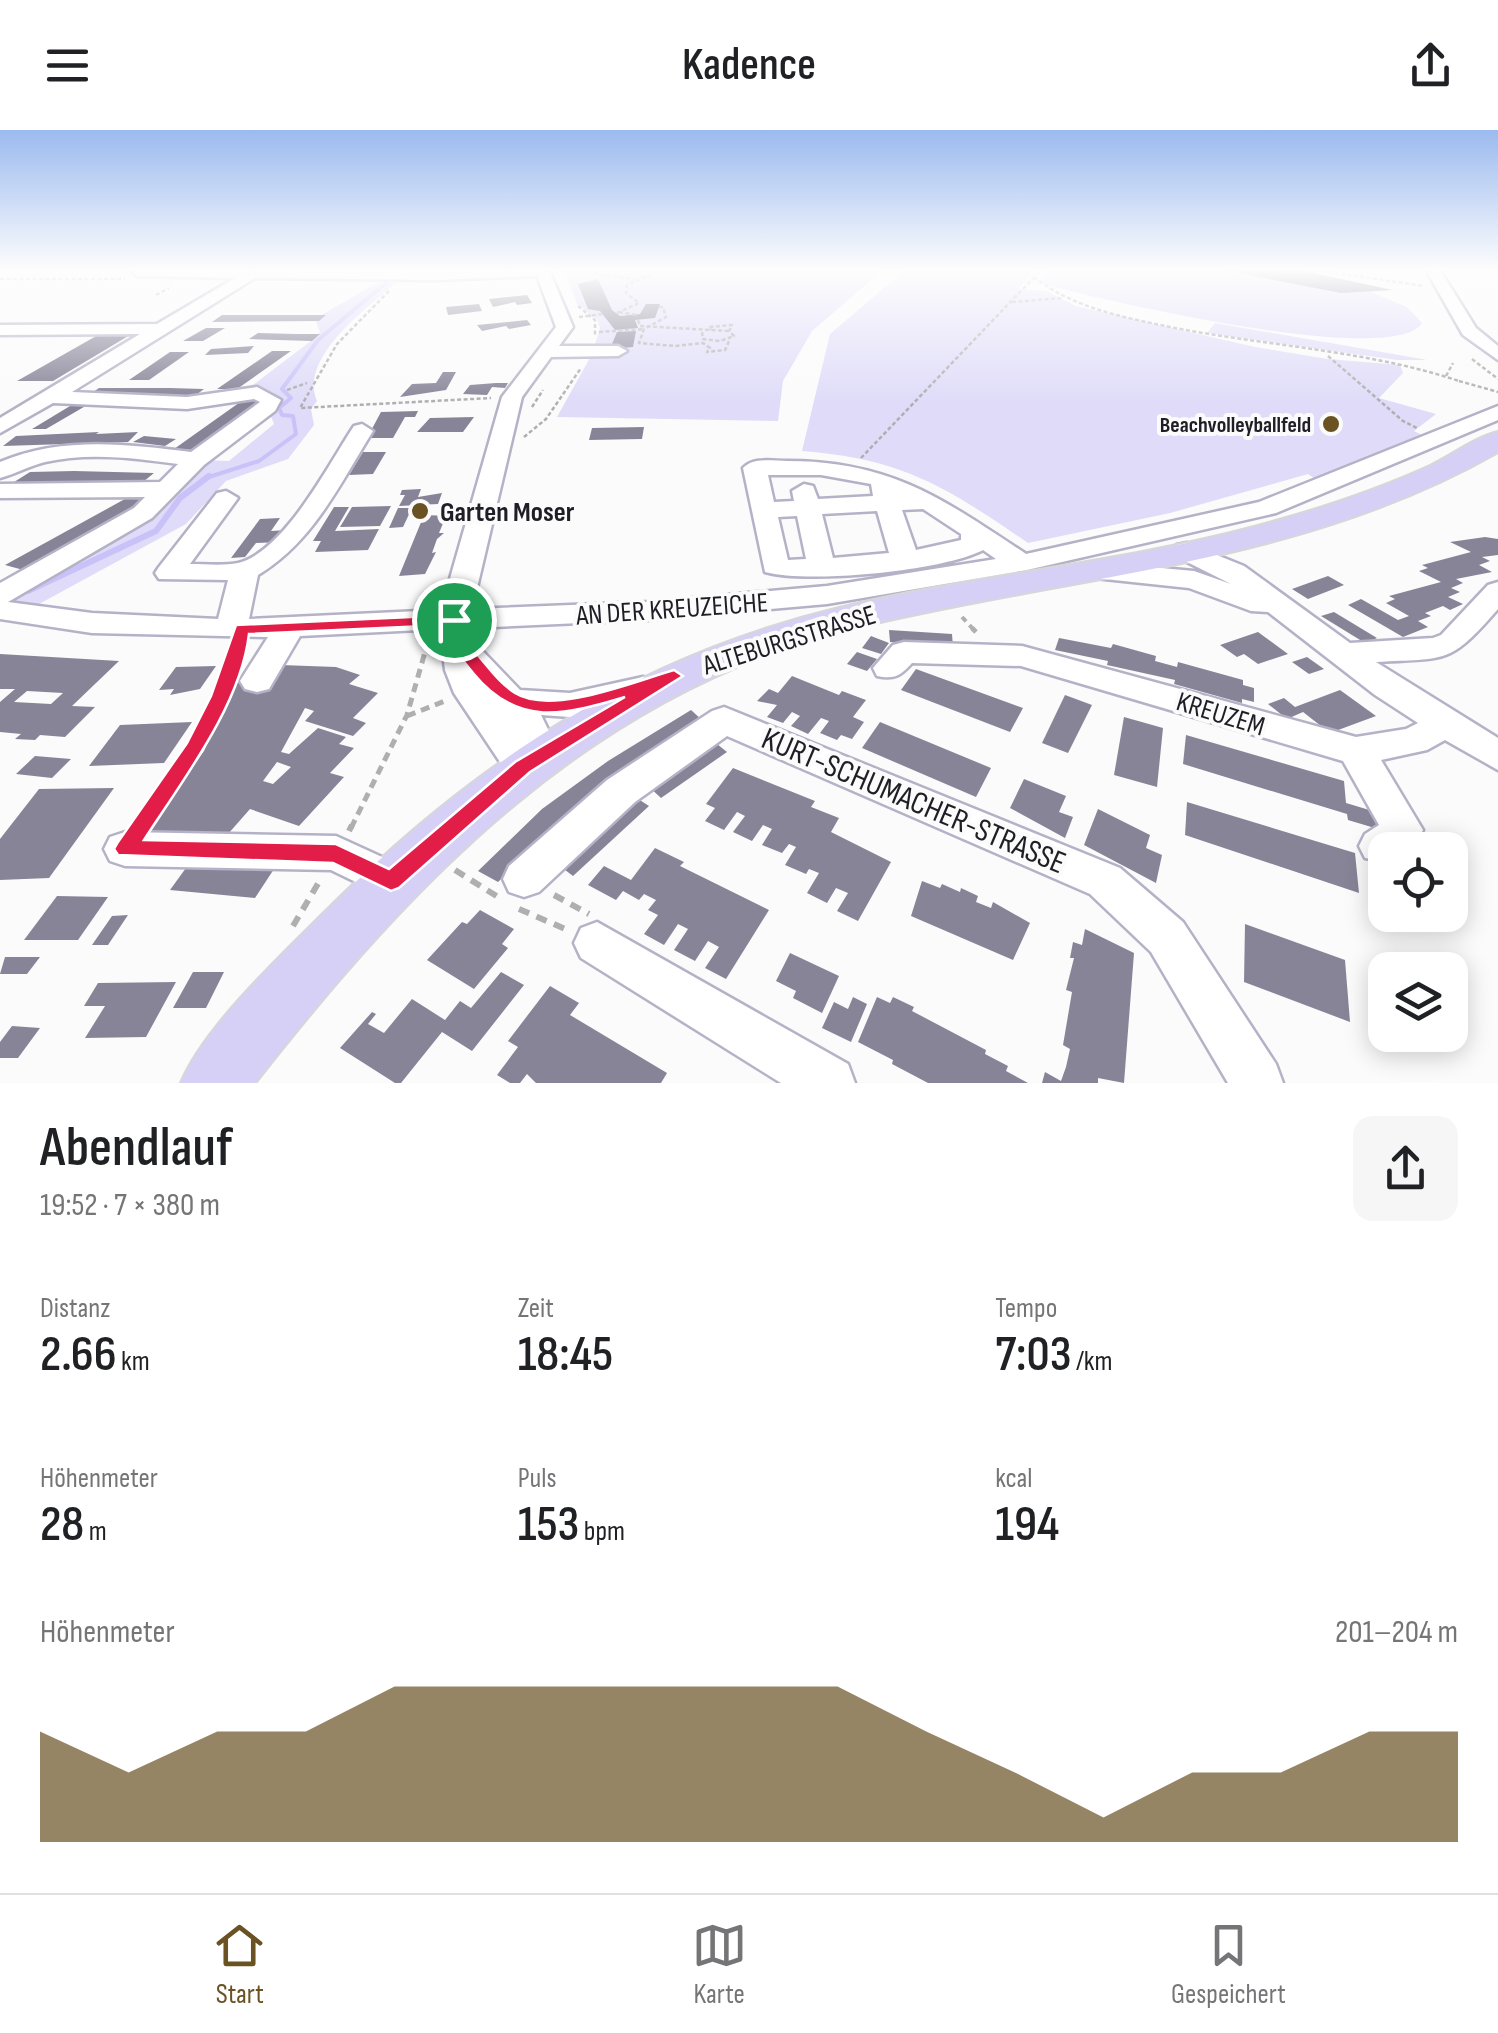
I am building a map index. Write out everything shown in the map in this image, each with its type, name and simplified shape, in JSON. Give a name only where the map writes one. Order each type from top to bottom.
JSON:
[{"type":"main road","name":"ALTEBURGSTRASSE","points":[[214,1083],[329,945],[391,881],[532,760],[674,676],[794,632],[1240,538],[1384,495],[1465,460],[1498,440]]},
{"type":"street","points":[[0,426],[187,314]]},
{"type":"street","points":[[532,760],[471,693],[461,670],[456,631],[490,474],[512,397],[565,328],[569,314]]},
{"type":"street","points":[[1458,314],[1469,331],[1498,355]]},
{"type":"street","points":[[0,330],[163,329]]},
{"type":"street","points":[[547,352],[618,352]]},
{"type":"street","points":[[0,595],[125,524],[170,489],[196,460],[268,407],[269,396],[171,403],[52,398]]},
{"type":"street","name":"AN DER KREUZEICHE","points":[[0,610],[112,625],[456,631],[782,600],[919,582],[1268,508],[1444,438],[1498,412]]},
{"type":"street","points":[[226,498],[169,573],[244,571],[277,552],[297,532],[362,431]]},
{"type":"street","points":[[0,472],[29,456],[86,450],[120,450],[196,460]]},
{"type":"street","points":[[798,467],[822,566]]},
{"type":"street","points":[[974,534],[971,548],[905,559],[786,569],[775,566],[755,468],[821,468],[883,491],[929,501],[1021,563]]},
{"type":"street","points":[[0,491],[170,489]]},
{"type":"street","points":[[762,510],[807,508],[883,491]]},
{"type":"street","points":[[883,491],[905,559]]},
{"type":"street","points":[[1240,538],[1234,558],[1246,580]]},
{"type":"street","points":[[1187,550],[1246,580],[1341,654],[1443,725],[1498,756]]},
{"type":"street","points":[[1096,570],[1194,580],[1290,616]]},
{"type":"street","points":[[244,571],[256,629],[248,682]]},
{"type":"street","points":[[1341,654],[1438,648],[1452,642],[1498,591]]},
{"type":"street","points":[[456,631],[491,683],[525,717],[532,760]]},
{"type":"street","name":"KREUZEM","points":[[889,668],[904,652],[996,654],[1045,662],[1356,751],[1414,741],[1443,725]]},
{"type":"street","points":[[513,701],[540,706],[581,704],[674,676]]},
{"type":"street","name":"KURT-SCHUMACHER-STRASSE","points":[[524,879],[621,791],[724,720],[1105,882],[1166,936],[1257,1083]]},
{"type":"street","points":[[1356,751],[1403,830],[1400,832]]},
{"type":"street","points":[[126,849],[336,854],[391,881]]},
{"type":"street","points":[[597,943],[829,1083]]},
{"type":"path","points":[[363,314],[322,360],[308,382],[300,408],[512,397]]},
{"type":"path","points":[[585,314],[591,316]]},
{"type":"path","points":[[585,314],[600,314]]},
{"type":"path","points":[[625,314],[638,317],[645,328]]},
{"type":"path","points":[[597,332],[645,328],[702,332],[720,323],[732,326],[729,331],[734,336],[725,350],[712,353],[706,352],[708,345],[696,342],[676,346],[639,343],[645,328],[665,314]]},
{"type":"path","points":[[856,464],[1000,314]]},
{"type":"path","points":[[1130,314],[1198,332],[1328,356],[1404,363],[1498,392]]},
{"type":"path","points":[[490,474],[546,420],[590,352],[597,332],[591,316]]},
{"type":"path","points":[[702,332],[703,338],[710,341],[730,339]]},
{"type":"path","points":[[1328,356],[1403,422],[1444,438]]},
{"type":"path","points":[[1472,358],[1498,380]]},
{"type":"path","points":[[1446,376],[1453,363]]},
{"type":"path","points":[[278,393],[308,382]]},
{"type":"path","points":[[943,598],[996,654]]},
{"type":"path","points":[[126,849],[195,746],[239,648],[256,629]]},
{"type":"path","points":[[524,879],[589,914],[597,943]]},
{"type":"shaded area","points":[[323,314],[360,314],[328,348],[318,366],[314,384],[317,401],[311,409],[314,425],[288,459],[226,481],[186,524],[28,610],[0,603],[202,460],[229,461],[274,424],[270,414],[273,393],[249,388],[316,337],[320,332],[316,322]]},
{"type":"shaded area","points":[[591,314],[831,314],[812,331],[783,381],[778,421],[557,417],[592,354],[600,328]]},
{"type":"shaded area","points":[[853,314],[1113,314],[1255,347],[1400,365],[1403,373],[1379,398],[1436,414],[1414,431],[1424,436],[1317,480],[1308,474],[1170,513],[1028,543],[922,479],[869,461],[802,451],[830,334]]},
{"type":"shaded area","points":[[1179,314],[1414,314],[1422,323],[1399,335],[1358,338],[1240,326]]},
{"type":"shaded area","points":[[1215,323],[1426,360],[1397,360],[1207,333]]},
{"type":"building","points":[[603,314],[656,314],[655,318],[635,320],[638,328],[615,330]]},
{"type":"building","points":[[222,315],[326,315],[319,321],[212,322]]},
{"type":"building","points":[[527,320],[531,325],[509,329],[506,326],[482,331],[477,325]]},
{"type":"building","points":[[206,328],[225,328],[203,341],[183,341]]},
{"type":"building","points":[[636,331],[633,347],[610,349],[617,332]]},
{"type":"building","points":[[258,333],[320,334],[312,341],[249,339]]},
{"type":"building","points":[[98,335],[130,335],[53,381],[17,381]]},
{"type":"building","points":[[254,346],[248,353],[205,355],[211,349]]},
{"type":"building","points":[[272,351],[291,351],[237,389],[217,389]]},
{"type":"building","points":[[170,352],[189,352],[149,380],[129,380]]},
{"type":"building","points":[[443,372],[456,372],[446,390],[400,397],[412,384],[436,383]]},
{"type":"building","points":[[508,383],[505,388],[492,387],[487,395],[463,394],[470,385]]},
{"type":"building","points":[[99,388],[204,389],[192,398],[86,397]]},
{"type":"building","points":[[243,400],[263,400],[197,450],[174,449]]},
{"type":"building","points":[[75,403],[89,404],[46,429],[32,429]]},
{"type":"building","points":[[418,411],[415,417],[405,417],[393,438],[367,438],[381,412]]},
{"type":"building","points":[[474,417],[463,432],[417,432],[430,418]]},
{"type":"building","points":[[644,427],[642,439],[589,440],[592,428]]},
{"type":"building","points":[[99,432],[96,434],[138,432],[128,442],[3,446],[16,436]]},
{"type":"building","points":[[144,436],[176,439],[165,446],[133,442]]},
{"type":"building","points":[[363,452],[386,452],[373,474],[349,475]]},
{"type":"building","points":[[30,472],[154,473],[138,486],[11,484]]},
{"type":"building","points":[[421,489],[418,497],[442,493],[438,504],[399,506],[405,495],[400,495],[402,490]]},
{"type":"building","points":[[134,494],[154,498],[27,571],[5,565]]},
{"type":"building","points":[[391,506],[380,526],[340,527],[352,507]]},
{"type":"building","points":[[334,507],[349,507],[335,531],[379,529],[368,550],[315,552],[321,541],[313,541]]},
{"type":"building","points":[[398,508],[412,508],[403,527],[389,528]]},
{"type":"building","points":[[424,515],[450,516],[444,521],[439,533],[444,533],[437,539],[432,553],[436,552],[425,574],[399,576]]},
{"type":"building","points":[[280,518],[271,531],[289,530],[281,542],[256,543],[245,557],[231,558],[260,519]]},
{"type":"building","points":[[1498,539],[1498,555],[1482,557],[1490,561],[1479,565],[1492,572],[1456,579],[1463,583],[1451,588],[1460,592],[1448,597],[1463,604],[1425,613],[1431,616],[1418,621],[1428,627],[1403,637],[1348,605],[1361,599],[1398,620],[1409,616],[1386,603],[1395,599],[1389,596],[1441,582],[1419,571],[1428,568],[1422,565],[1471,552],[1450,542]]},
{"type":"building","points":[[1328,576],[1344,585],[1308,599],[1292,589]]},
{"type":"building","points":[[1334,612],[1377,638],[1365,643],[1321,616]]},
{"type":"building","points":[[889,630],[952,634],[953,647],[890,642]]},
{"type":"building","points":[[1258,632],[1288,654],[1258,664],[1244,654],[1237,657],[1220,645]]},
{"type":"building","points":[[871,636],[889,643],[881,654],[862,648]]},
{"type":"building","points":[[1059,638],[1111,648],[1113,644],[1156,656],[1155,661],[1177,667],[1178,662],[1243,680],[1243,685],[1254,688],[1254,702],[1242,699],[1242,703],[1174,684],[1175,680],[1107,665],[1108,661],[1055,650]]},
{"type":"building","points":[[857,652],[877,659],[867,671],[847,664]]},
{"type":"building","points":[[0,654],[119,661],[72,706],[95,707],[65,737],[15,739],[21,734],[0,732],[0,702],[15,689],[0,689]],"holes":[[[27,691],[63,693],[51,704],[14,702]]]},
{"type":"building","points":[[1307,657],[1324,669],[1309,674],[1292,662]]},
{"type":"building","points":[[281,665],[336,667],[360,675],[349,684],[378,693],[353,718],[366,723],[353,736],[305,721],[314,711],[305,708],[281,752],[289,754],[318,728],[346,737],[339,744],[354,748],[330,773],[344,777],[299,826],[250,809],[228,834],[146,832],[204,751],[235,683],[270,680]],"holes":[[[277,762],[291,767],[273,784],[263,781]]]},
{"type":"building","points":[[216,666],[200,689],[170,695],[174,689],[159,690],[176,667]]},
{"type":"building","points":[[916,669],[1023,708],[1010,732],[901,690]]},
{"type":"building","points":[[792,676],[839,695],[842,691],[866,700],[853,717],[864,722],[852,739],[841,735],[837,740],[820,733],[829,721],[821,718],[808,734],[791,726],[800,716],[792,712],[783,723],[767,717],[777,705],[757,701],[769,689],[778,693]]},
{"type":"building","points":[[1340,690],[1376,716],[1330,733],[1303,712],[1287,719],[1268,704],[1284,698],[1295,707]]},
{"type":"building","points":[[1065,695],[1092,705],[1068,753],[1042,743]]},
{"type":"building","points":[[691,710],[702,720],[556,824],[498,882],[478,871],[542,809],[608,761]]},
{"type":"building","points":[[1124,717],[1163,728],[1157,787],[1114,775]]},
{"type":"building","points":[[192,722],[164,763],[89,766],[120,725]]},
{"type":"building","points":[[880,722],[991,768],[976,797],[862,748]]},
{"type":"building","points":[[1186,735],[1344,781],[1346,803],[1376,812],[1378,829],[1348,820],[1347,814],[1183,764]]},
{"type":"building","points":[[712,740],[727,752],[661,798],[646,784]]},
{"type":"building","points":[[35,756],[71,759],[52,778],[16,774]]},
{"type":"building","points":[[733,768],[815,801],[811,807],[839,818],[831,832],[891,862],[858,921],[837,911],[848,893],[836,888],[827,903],[807,893],[819,873],[809,869],[806,874],[785,865],[796,847],[789,844],[782,853],[762,845],[772,829],[763,825],[752,841],[733,832],[745,816],[737,812],[724,830],[705,821],[715,808],[706,804]]},
{"type":"building","points":[[1024,779],[1066,796],[1059,812],[1073,817],[1065,838],[1010,808]]},
{"type":"building","points":[[114,788],[49,878],[0,880],[0,839],[39,789]]},
{"type":"building","points":[[632,795],[649,806],[573,876],[556,863]]},
{"type":"building","points":[[1187,802],[1355,853],[1359,893],[1185,835]]},
{"type":"building","points":[[1098,809],[1150,835],[1146,848],[1162,855],[1156,883],[1084,845]]},
{"type":"building","points":[[655,848],[684,862],[680,866],[769,910],[726,979],[705,968],[719,947],[708,941],[695,961],[674,950],[688,929],[678,924],[664,945],[644,934],[658,915],[648,910],[656,900],[644,894],[639,900],[623,891],[616,900],[588,885],[604,866],[631,880]]},
{"type":"building","points":[[191,861],[274,869],[255,898],[170,890]]},
{"type":"building","points":[[922,881],[960,892],[961,888],[978,896],[976,902],[991,908],[993,902],[1030,923],[1013,960],[911,916]]},
{"type":"building","points":[[57,896],[108,897],[78,940],[24,940]]},
{"type":"building","points":[[480,910],[514,929],[502,944],[508,948],[474,989],[427,960],[462,922],[467,924]]},
{"type":"building","points":[[128,915],[108,945],[92,945],[112,916]]},
{"type":"building","points":[[1245,924],[1345,960],[1350,1022],[1244,982]]},
{"type":"building","points":[[1085,929],[1134,953],[1124,1083],[1098,1078],[1098,1083],[1042,1083],[1045,1072],[1061,1081],[1066,1067],[1070,1049],[1063,1045],[1072,992],[1066,990],[1074,958],[1070,958],[1073,942],[1082,945]]},
{"type":"building","points":[[790,953],[839,976],[822,1013],[793,998],[796,991],[776,981]]},
{"type":"building","points":[[5,957],[40,957],[27,974],[0,974]]},
{"type":"building","points":[[193,972],[224,972],[206,1008],[173,1008]]},
{"type":"building","points":[[501,972],[524,985],[472,1051],[442,1032],[401,1083],[395,1083],[340,1048],[372,1012],[376,1014],[368,1024],[384,1033],[412,999],[445,1020],[460,1001],[471,1008]]},
{"type":"building","points":[[176,982],[146,1037],[85,1038],[105,1006],[84,1006],[98,983]]},
{"type":"building","points":[[550,986],[579,1003],[570,1015],[667,1073],[661,1083],[536,1083],[527,1074],[520,1083],[510,1083],[497,1075],[518,1047],[508,1041]]},
{"type":"building","points":[[853,997],[867,1004],[851,1042],[822,1028],[834,1002],[848,1009]]},
{"type":"building","points":[[877,997],[890,1003],[893,997],[914,1007],[912,1011],[986,1050],[985,1054],[1008,1066],[1006,1071],[1028,1083],[928,1083],[892,1064],[893,1060],[858,1042]]},
{"type":"building","points":[[12,1026],[40,1028],[18,1058],[0,1058],[0,1042]]},
{"type":"waterway","points":[[207,478],[259,461],[296,434],[293,416],[282,415],[279,408],[291,398],[282,389],[318,340],[348,314]]},
{"type":"waterway","points":[[28,591],[156,531],[180,498],[207,478]]},
{"type":"place","name":"Beachvolleyballfeld","points":[[1331,424]]},
{"type":"place","name":"Garten Moser","points":[[420,511]]},
{"type":"route","points":[[454,620],[458,643],[491,683],[513,701],[540,706],[581,704],[674,676],[522,767],[391,881],[336,854],[126,849],[195,746],[220,696],[239,648],[242,629],[454,620]]}]
